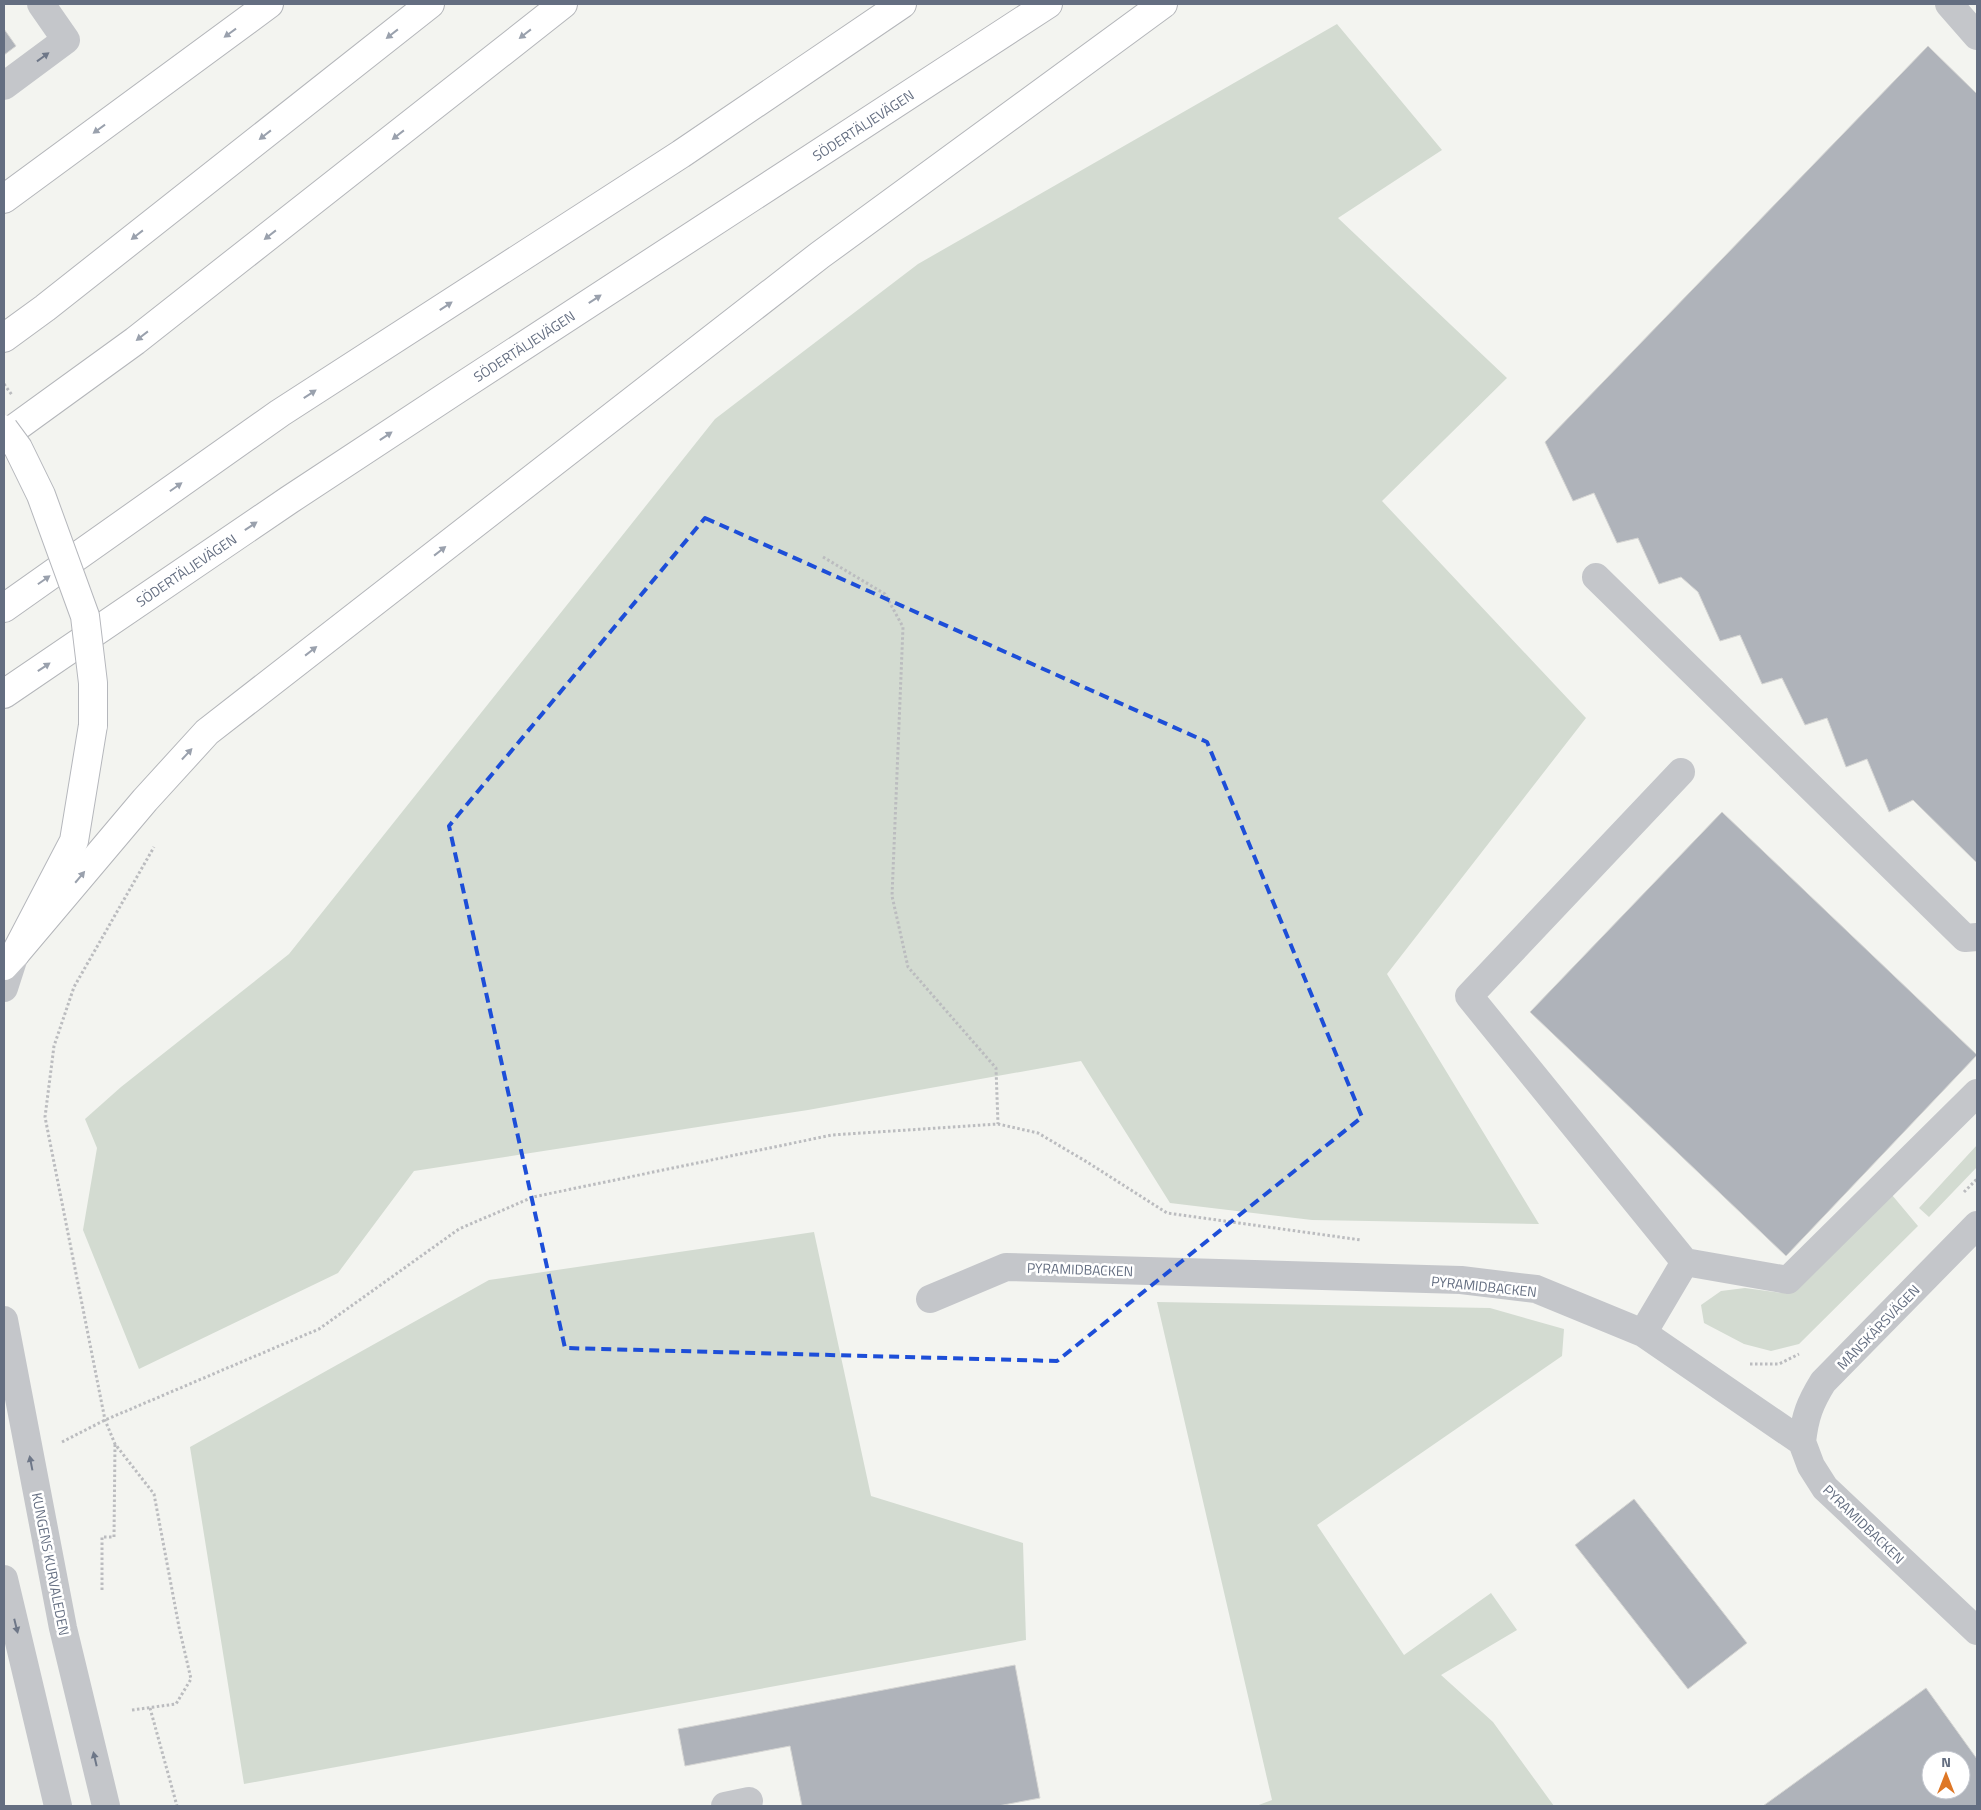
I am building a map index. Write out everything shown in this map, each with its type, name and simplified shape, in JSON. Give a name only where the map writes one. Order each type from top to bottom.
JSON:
[{"type":"main road","points":[[4,199],[269,4]]},
{"type":"main road","points":[[4,338],[53,302],[430,4]]},
{"type":"main road","points":[[4,436],[135,342],[563,4]]},
{"type":"main road","points":[[4,608],[280,413],[682,154],[902,4]]},
{"type":"main road","name":"SÖDERTÄLJEVÄGEN","points":[[4,694],[447,395],[1048,4]]},
{"type":"main road","points":[[9,960],[145,800],[208,732],[820,255],[1163,4]]},
{"type":"main road","points":[[4,429],[18,448],[41,495],[85,616],[93,683],[93,725],[74,841],[9,960]]},
{"type":"street","points":[[4,86],[66,40],[41,4]]},
{"type":"street","points":[[1949,4],[1977,36]]},
{"type":"street","points":[[1596,577],[1965,938],[1977,937]]},
{"type":"street","points":[[1681,772],[1469,996],[1684,1262],[1788,1280],[1977,1093]]},
{"type":"street","points":[[4,988],[9,960]]},
{"type":"street","name":"MÅNSKÄRSVÄGEN","points":[[1802,1442],[1805,1418],[1811,1401],[1824,1382],[1977,1225]]},
{"type":"street","points":[[1643,1333],[1684,1262]]},
{"type":"street","name":"PYRAMIDBACKEN","points":[[930,1299],[1006,1267],[1461,1280],[1536,1289],[1643,1333],[1802,1442],[1811,1466],[1825,1488],[1977,1632]]},
{"type":"street","name":"KUNGENS KURVALEDEN","points":[[4,1320],[63,1628],[106,1806]]},
{"type":"street","points":[[4,1579],[58,1806]]},
{"type":"path","points":[[823,557],[885,594],[902,627],[892,896],[908,967],[996,1068],[998,1124]]},
{"type":"path","points":[[132,1710],[176,1704],[191,1679],[179,1627],[154,1494],[116,1444],[105,1420],[45,1117],[54,1046],[74,987],[155,845]]},
{"type":"path","points":[[102,1590],[102,1537],[114,1537],[116,1444]]},
{"type":"path","points":[[150,1708],[177,1806]]},
{"type":"highlighted area","points":[[705,518],[1207,742],[1362,1117],[1057,1361],[565,1348],[449,826]]},
{"type":"shaded area","points":[[1337,24],[1442,150],[1338,218],[1507,378],[1382,501],[1586,718],[1387,974],[1539,1224],[1312,1220],[1170,1203],[1081,1061],[808,1110],[414,1171],[338,1273],[139,1369],[83,1230],[97,1148],[85,1119],[121,1087],[289,954],[715,419],[918,264]]},
{"type":"shaded area","points":[[1977,1145],[1977,1167],[1929,1217],[1919,1208]]},
{"type":"shaded area","points":[[1892,1195],[1918,1226],[1799,1344],[1771,1351],[1744,1344],[1704,1323],[1701,1305],[1721,1291],[1745,1288],[1781,1293],[1797,1288]]},
{"type":"shaded area","points":[[814,1232],[871,1496],[1023,1543],[1026,1640],[244,1784],[190,1447],[489,1280]]},
{"type":"shaded area","points":[[1157,1302],[1490,1308],[1564,1329],[1562,1356],[1317,1525],[1404,1655],[1491,1593],[1517,1630],[1441,1675],[1493,1722],[1554,1806],[1256,1806],[1272,1800]]},
{"type":"building","points":[[4,29],[16,46],[4,55]]},
{"type":"building","points":[[1928,46],[1977,94],[1977,863],[1913,800],[1889,812],[1867,759],[1846,767],[1827,718],[1805,725],[1782,678],[1762,684],[1740,635],[1720,641],[1698,592],[1681,577],[1659,584],[1638,538],[1617,543],[1594,493],[1573,501],[1545,442]]},
{"type":"building","points":[[1722,812],[1977,1055],[1786,1256],[1530,1012]]},
{"type":"building","points":[[1634,1499],[1747,1643],[1688,1689],[1575,1545]]},
{"type":"building","points":[[1015,1665],[1040,1798],[998,1806],[802,1806],[790,1746],[685,1766],[678,1729]]},
{"type":"building","points":[[1926,1688],[1971,1750],[1921,1750],[1921,1800],[1971,1800],[1971,1751],[1977,1759],[1977,1806],[1763,1806]]}]
